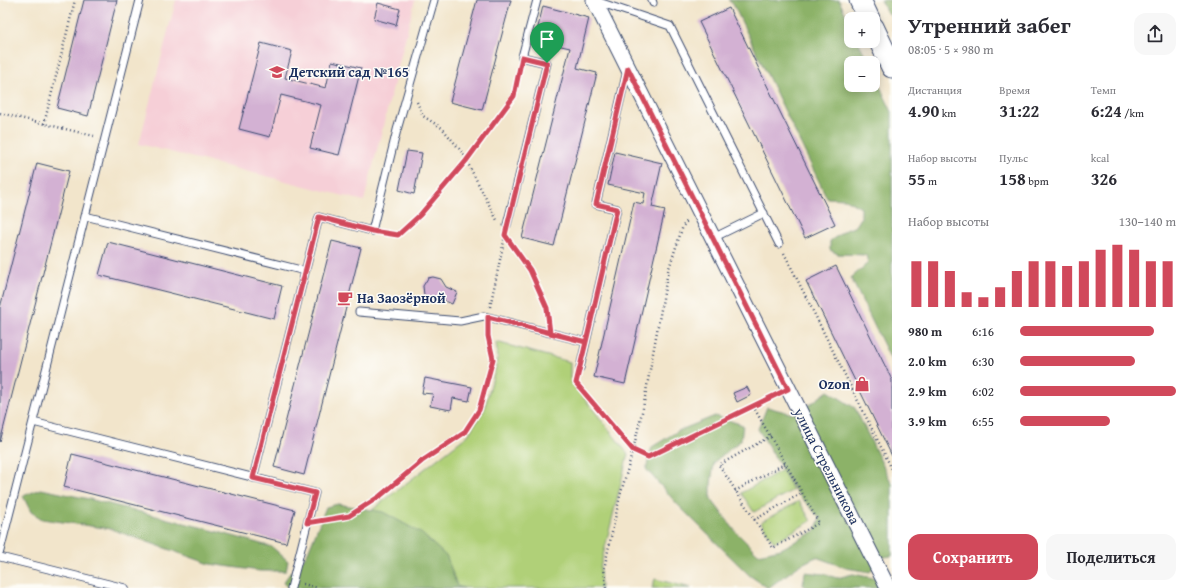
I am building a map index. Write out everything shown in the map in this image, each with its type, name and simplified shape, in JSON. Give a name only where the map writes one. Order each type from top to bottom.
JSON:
[{"type":"main road","points":[[860,0],[866,12]]},
{"type":"main road","points":[[880,42],[892,68]]},
{"type":"street","name":"улица Стрельникова","points":[[594,0],[888,588]]},
{"type":"lane","points":[[0,551],[140,0]]},
{"type":"lane","points":[[253,478],[319,217],[372,231],[434,0]]},
{"type":"lane","points":[[507,225],[547,63],[522,57],[537,0]]},
{"type":"lane","points":[[594,0],[670,26],[780,244]]},
{"type":"lane","points":[[580,368],[617,209],[596,204],[628,68]]},
{"type":"lane","points":[[713,238],[764,213]]},
{"type":"lane","points":[[85,216],[305,271]]},
{"type":"lane","points":[[359,312],[460,321],[484,316],[586,342]]},
{"type":"lane","points":[[33,422],[315,493],[291,588]]},
{"type":"lane","points":[[0,557],[125,588]]},
{"type":"path","points":[[44,124],[75,0]]},
{"type":"path","points":[[372,231],[398,235],[420,215],[466,161],[514,96],[522,57]]},
{"type":"path","points":[[410,85],[423,116],[442,128],[462,152],[498,223]]},
{"type":"path","points":[[0,113],[104,139]]},
{"type":"path","points":[[606,588],[604,569],[620,496],[643,408],[668,271],[683,226],[698,208]]},
{"type":"path","points":[[307,523],[349,516],[380,496],[422,461],[464,433],[479,410],[493,359],[488,336],[488,317],[507,225]]},
{"type":"path","points":[[505,235],[530,270],[547,308],[550,333]]},
{"type":"path","points":[[780,244],[892,469]]},
{"type":"path","points":[[580,368],[576,383],[633,450],[648,457],[788,389]]},
{"type":"path","points":[[753,406],[771,436],[819,523],[773,548],[719,465],[771,436]]},
{"type":"path","points":[[736,491],[786,463]]},
{"type":"path","points":[[754,520],[802,493]]},
{"type":"shaded area","name":"Детский сад №165","points":[[176,0],[415,0],[364,201],[139,144]]},
{"type":"green space","points":[[728,0],[839,0],[845,12],[844,48],[862,48],[866,56],[844,56],[844,92],[880,92],[880,87],[892,112],[892,362],[851,278],[868,263],[866,255],[838,254],[830,250],[830,241],[846,230],[856,226],[861,218],[861,208],[845,199],[827,198],[733,4]]},
{"type":"green space","points":[[881,0],[892,0],[892,16],[886,11]]},
{"type":"green space","points":[[496,342],[570,362],[570,380],[628,454],[600,568],[601,588],[359,588],[363,517],[468,435],[484,410],[498,359]]},
{"type":"green space","points":[[828,391],[855,408],[892,484],[892,556],[884,557],[870,572],[846,568],[816,557],[800,565],[768,588],[749,575],[678,505],[646,469],[652,447],[678,431],[715,416],[743,425],[741,440],[714,462],[711,484],[711,499],[736,532],[758,554],[781,549],[815,531],[820,518],[796,492],[758,429],[767,407],[793,414],[809,405]]},
{"type":"green space","points":[[782,470],[793,490],[754,512],[741,493]]},
{"type":"green space","points":[[41,489],[89,499],[272,547],[288,561],[286,571],[260,571],[210,564],[111,529],[42,519],[31,512],[23,496]]},
{"type":"green space","points":[[799,501],[811,521],[774,542],[761,522]]},
{"type":"green space","points":[[338,504],[383,512],[421,533],[447,557],[457,586],[464,588],[289,588],[283,583],[308,552],[326,507]]},
{"type":"green space","points":[[805,572],[824,574],[837,578],[853,574],[873,578],[892,578],[892,588],[809,588],[803,585]]},
{"type":"green space","points":[[655,579],[691,588],[652,588]]},
{"type":"building","points":[[84,0],[117,0],[88,116],[57,108]]},
{"type":"building","points":[[477,0],[511,0],[482,110],[450,102]]},
{"type":"building","points":[[378,3],[400,9],[396,25],[374,19]]},
{"type":"building","points":[[543,6],[589,18],[577,68],[597,73],[554,246],[522,238],[570,48],[535,40]]},
{"type":"building","points":[[729,8],[835,224],[805,238],[699,22]]},
{"type":"building","points":[[261,43],[292,51],[285,78],[326,88],[332,61],[361,68],[339,155],[310,148],[321,105],[281,95],[270,137],[239,129]]},
{"type":"building","points":[[407,151],[422,153],[414,194],[399,190]]},
{"type":"building","points":[[615,152],[662,163],[652,207],[665,210],[625,384],[594,377],[634,202],[643,204],[645,193],[608,185]]},
{"type":"building","points":[[37,163],[69,171],[0,442],[0,308]]},
{"type":"building","points":[[332,241],[361,248],[304,475],[274,467]]},
{"type":"building","points":[[108,242],[282,286],[274,319],[99,275]]},
{"type":"building","points":[[836,266],[892,380],[892,456],[806,281]]},
{"type":"building","points":[[433,277],[441,279],[446,287],[457,292],[452,304],[441,299],[432,300],[424,295],[423,286],[428,278]]},
{"type":"building","points":[[425,378],[472,387],[469,401],[453,398],[451,410],[430,406],[433,394],[422,393]]},
{"type":"building","points":[[747,387],[751,395],[737,402],[733,393]]},
{"type":"building","points":[[72,454],[295,510],[286,543],[64,487]]},
{"type":"place","name":"Детский сад №165","points":[[277,72]]},
{"type":"place","name":"На Заозёрной","points":[[345,298]]},
{"type":"place","name":"Ozon","points":[[862,384]]},
{"type":"route","points":[[547,63],[505,235],[530,270],[547,308],[550,333],[586,342],[617,209],[596,204],[628,68],[788,389],[648,457],[633,450],[576,383],[586,342],[488,317],[488,336],[493,359],[479,410],[464,433],[422,461],[380,496],[349,516],[307,523],[315,493],[253,478],[319,217],[372,231],[398,235],[420,215],[466,161],[514,96],[522,57],[547,63]]}]
